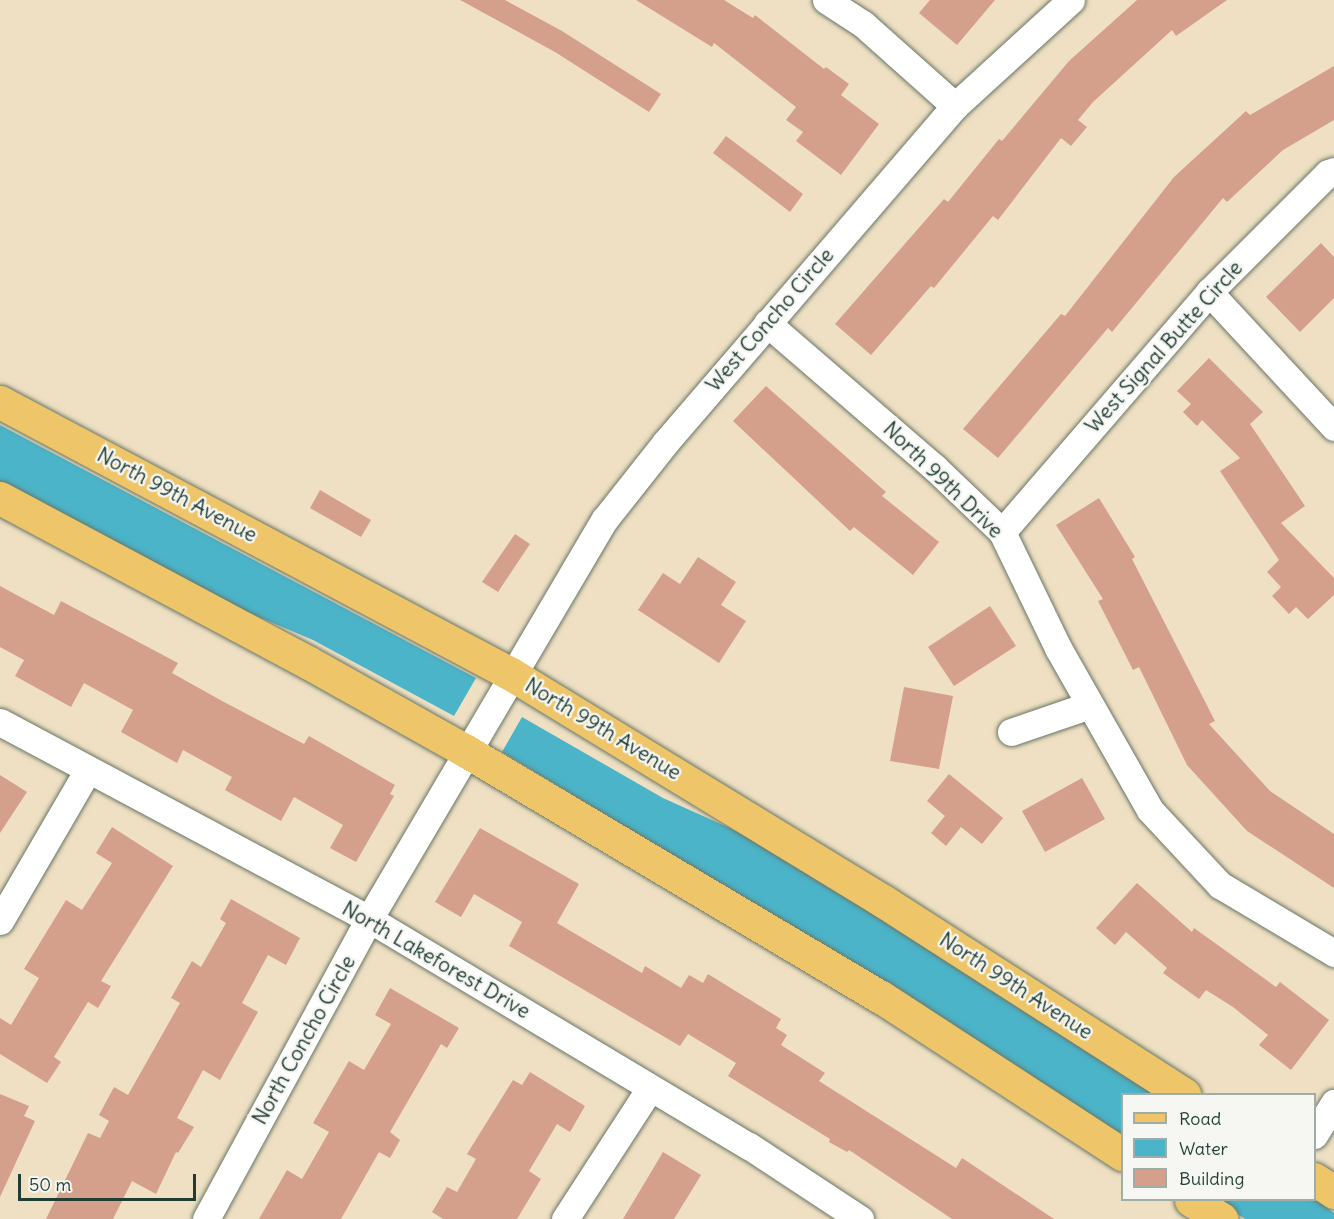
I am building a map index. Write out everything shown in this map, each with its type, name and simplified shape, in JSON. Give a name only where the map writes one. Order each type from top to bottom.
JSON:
[{"type":"main road","name":"North 99th Avenue","points":[[0,402],[511,674],[883,901],[1181,1093]]},
{"type":"main road","points":[[0,498],[309,663],[466,751],[881,997],[1121,1153]]},
{"type":"main road","points":[[1316,1180],[1334,1192]]},
{"type":"main road","points":[[1193,1201],[1221,1219]]},
{"type":"street","points":[[826,0],[863,24],[955,106]]},
{"type":"street","name":"West Concho Circle","points":[[511,674],[573,569],[632,482],[955,106],[1071,0]]},
{"type":"street","name":"West Signal Butte Circle","points":[[1002,532],[1209,292],[1328,173],[1334,171]]},
{"type":"street","points":[[1209,292],[1334,427]]},
{"type":"street","name":"North 99th Drive","points":[[767,323],[934,467],[1002,532],[1058,648],[1150,810],[1220,885],[1334,953]]},
{"type":"street","name":"North Concho Circle","points":[[206,1219],[369,919],[511,674]]},
{"type":"street","points":[[1011,732],[1090,705]]},
{"type":"street","name":"North Lakeforest Drive","points":[[0,722],[369,919],[749,1146],[860,1219]]},
{"type":"street","points":[[0,921],[88,770]]},
{"type":"street","points":[[565,1219],[650,1088]]},
{"type":"street","points":[[1316,1132],[1334,1103]]},
{"type":"water","points":[[0,425],[476,678],[454,716],[313,640],[226,603],[0,487]]},
{"type":"water","points":[[522,717],[663,798],[752,838],[878,914],[1157,1093],[1121,1093],[1121,1137],[829,950],[502,752]]},
{"type":"water","points":[[1316,1200],[1334,1213],[1334,1219],[1245,1219],[1218,1201]]},
{"type":"building","points":[[460,0],[505,0],[562,31],[661,94],[649,112],[555,52]]},
{"type":"building","points":[[636,0],[724,0],[753,18],[755,15],[824,69],[826,67],[849,84],[841,95],[879,124],[841,175],[796,141],[803,132],[786,120],[796,107],[714,43],[712,47]]},
{"type":"building","points":[[930,0],[995,0],[957,45],[919,13]]},
{"type":"building","points":[[1137,0],[1227,0],[1176,36],[1172,30],[1093,102],[1078,120],[1087,127],[1071,146],[1061,138],[998,220],[993,216],[934,288],[931,286],[871,355],[835,324],[944,199],[948,202],[999,139],[1002,141],[1069,61]]},
{"type":"building","points":[[1334,66],[1334,120],[1283,150],[1227,202],[1223,198],[1112,332],[1108,328],[998,458],[963,429],[1061,314],[1065,316],[1174,177],[1246,111],[1250,115]]},
{"type":"building","points":[[726,136],[803,194],[790,212],[713,153]]},
{"type":"building","points":[[1321,243],[1334,257],[1334,298],[1300,332],[1266,297]]},
{"type":"building","points":[[1209,358],[1263,412],[1250,424],[1305,506],[1281,523],[1334,578],[1334,595],[1308,619],[1296,607],[1289,614],[1272,596],[1281,587],[1267,572],[1279,560],[1220,471],[1240,458],[1202,420],[1197,426],[1183,412],[1191,404],[1177,391]]},
{"type":"building","points":[[766,386],[886,492],[882,496],[939,542],[913,575],[854,527],[850,531],[733,421]]},
{"type":"building","points":[[320,490],[371,520],[361,537],[310,508]]},
{"type":"building","points":[[1099,498],[1135,557],[1132,559],[1215,721],[1209,724],[1270,791],[1334,834],[1334,888],[1247,831],[1187,765],[1139,667],[1133,670],[1098,601],[1103,599],[1056,525]]},
{"type":"building","points":[[515,534],[530,544],[498,592],[482,582]]},
{"type":"building","points":[[698,557],[736,582],[721,605],[746,621],[719,663],[638,610],[663,573],[680,584]]},
{"type":"building","points":[[0,586],[54,615],[61,601],[178,663],[172,673],[224,702],[304,744],[309,736],[395,785],[390,794],[394,796],[356,862],[330,848],[343,825],[294,797],[281,821],[225,790],[232,777],[183,750],[177,763],[121,732],[133,710],[84,683],[71,707],[15,676],[24,660],[0,647]]},
{"type":"building","points":[[990,606],[1016,646],[954,686],[928,647]]},
{"type":"building","points":[[904,687],[953,696],[939,769],[890,761]]},
{"type":"building","points":[[949,774],[1003,818],[982,844],[961,827],[946,846],[931,833],[945,816],[927,801]]},
{"type":"building","points":[[0,775],[27,792],[0,833]]},
{"type":"building","points":[[1082,778],[1105,819],[1045,852],[1022,811]]},
{"type":"building","points":[[112,827],[173,866],[101,981],[111,986],[98,1008],[88,1002],[54,1057],[61,1062],[47,1083],[0,1054],[0,1018],[11,1025],[39,978],[24,969],[66,900],[82,910],[112,863],[96,853]]},
{"type":"building","points":[[480,828],[579,884],[557,923],[642,973],[645,966],[681,988],[689,975],[703,983],[708,974],[781,1019],[776,1028],[787,1035],[781,1045],[825,1073],[819,1081],[956,1168],[962,1158],[1054,1219],[952,1219],[849,1150],[847,1152],[829,1142],[830,1139],[728,1076],[736,1063],[688,1034],[680,1046],[509,946],[522,922],[474,894],[461,917],[435,902]]},
{"type":"building","points":[[1137,883],[1192,932],[1194,928],[1276,987],[1280,982],[1329,1020],[1291,1070],[1259,1045],[1268,1035],[1233,1007],[1206,990],[1199,999],[1163,973],[1167,968],[1126,932],[1115,945],[1096,928]]},
{"type":"building","points":[[231,899],[300,938],[286,965],[268,955],[242,1003],[258,1012],[220,1080],[203,1070],[177,1118],[194,1127],[178,1153],[176,1152],[156,1194],[132,1181],[113,1219],[46,1219],[88,1133],[100,1138],[109,1121],[99,1115],[114,1087],[128,1095],[180,1003],[171,998],[192,961],[201,967],[226,923],[220,919]]},
{"type":"building","points":[[390,988],[459,1028],[447,1048],[441,1044],[390,1132],[400,1140],[390,1158],[379,1152],[341,1219],[259,1219],[287,1170],[302,1179],[329,1132],[313,1123],[349,1061],[364,1070],[391,1024],[375,1015]]},
{"type":"building","points":[[530,1072],[585,1106],[570,1132],[557,1124],[529,1171],[541,1179],[517,1219],[443,1219],[432,1212],[447,1187],[457,1192],[476,1159],[467,1154],[513,1080],[522,1085]]},
{"type":"building","points":[[0,1094],[29,1106],[24,1116],[35,1121],[0,1197]]},
{"type":"building","points":[[663,1152],[701,1175],[674,1219],[623,1219]]}]
